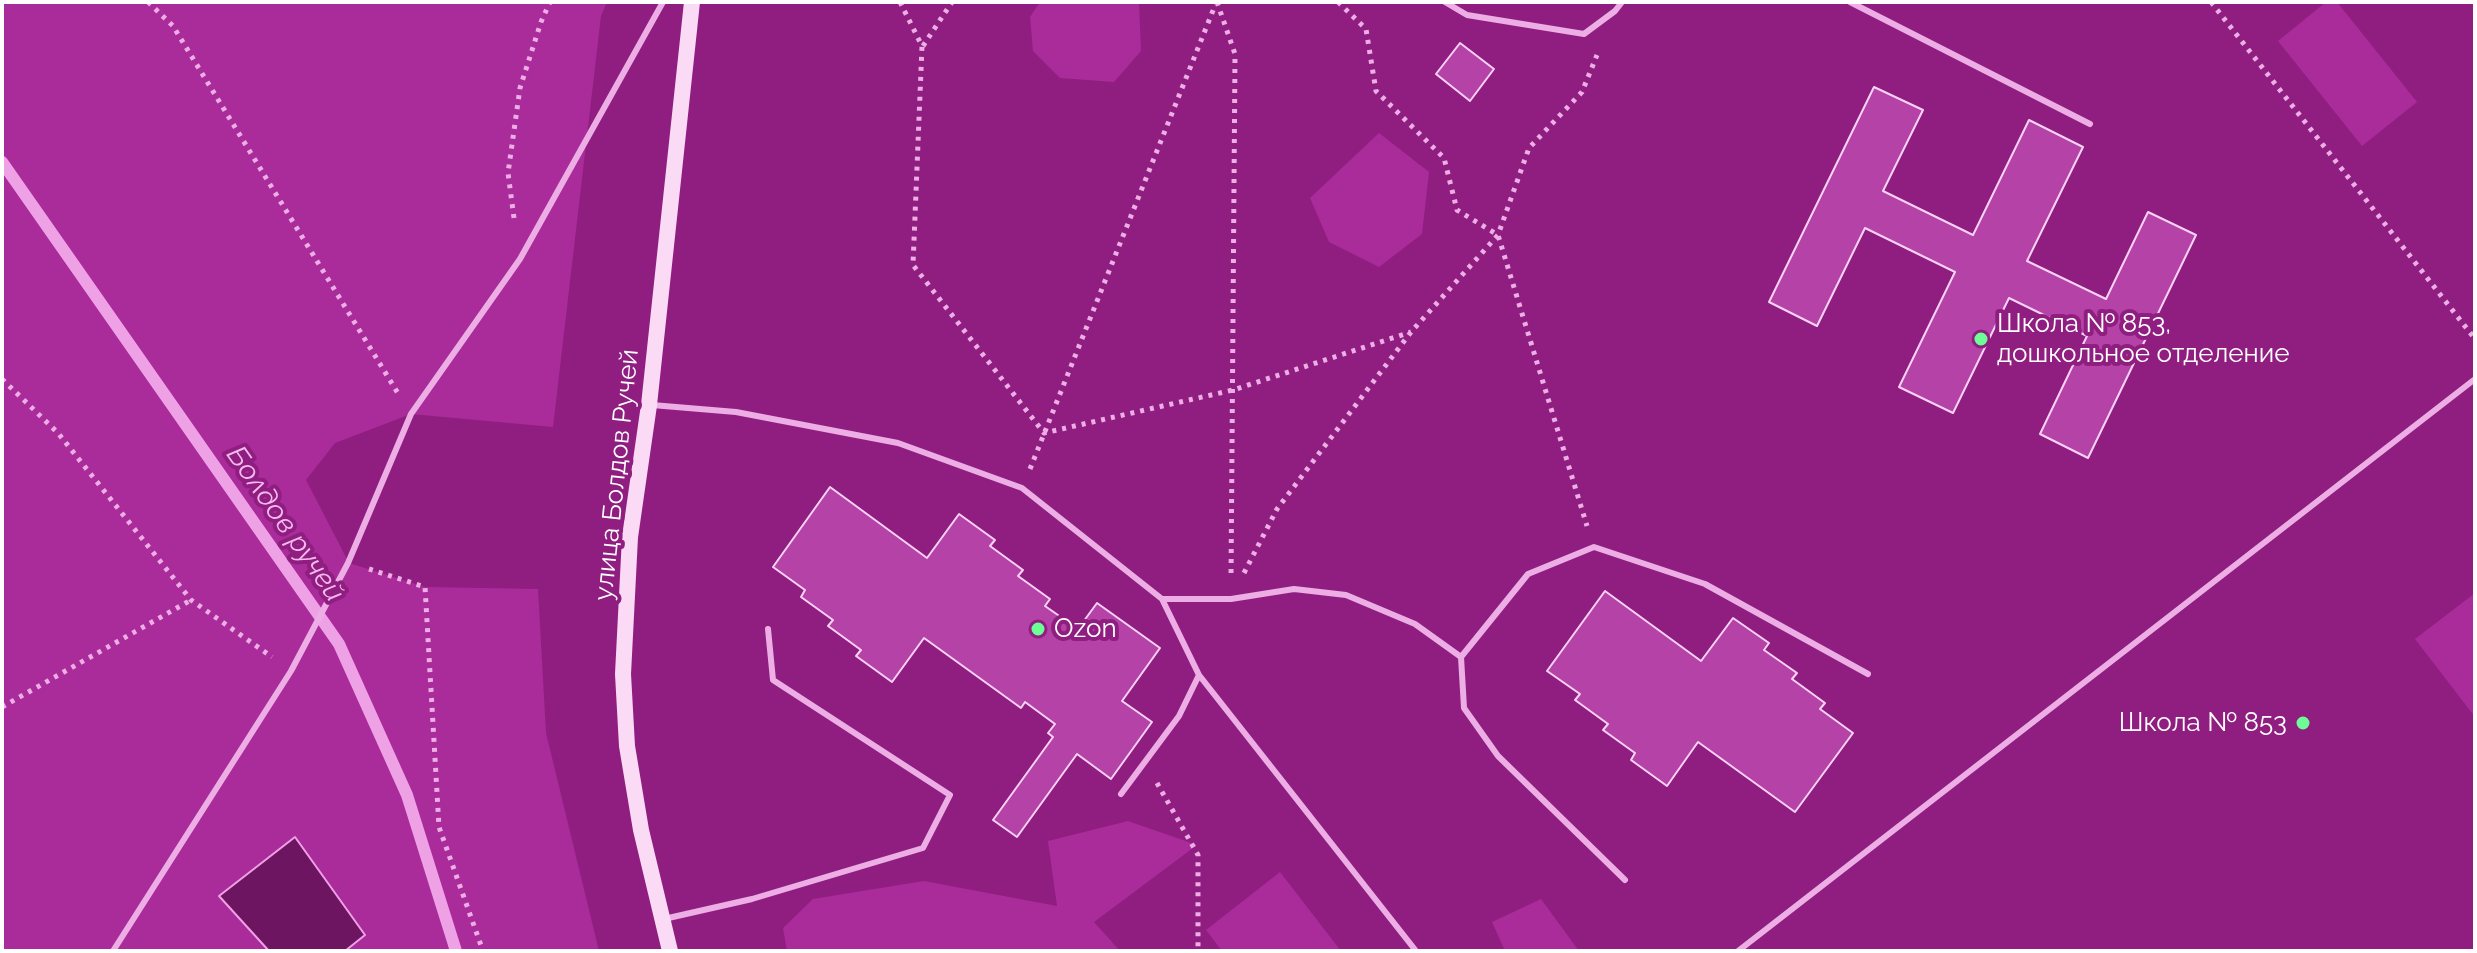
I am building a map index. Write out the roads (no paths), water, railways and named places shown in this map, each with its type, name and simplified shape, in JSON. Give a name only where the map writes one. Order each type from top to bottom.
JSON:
[{"type":"street","name":"улица Болдов Ручей","points":[[670,951],[641,830],[627,746],[623,674],[630,537],[649,405],[692,2]]},
{"type":"lane","points":[[113,951],[291,671],[348,563],[411,414],[520,259],[663,2]]},
{"type":"lane","points":[[1445,2],[1467,15],[1584,34],[1622,2]]},
{"type":"lane","points":[[1850,2],[2090,124]]},
{"type":"lane","points":[[1738,951],[2475,379]]},
{"type":"lane","points":[[649,405],[736,412],[898,443],[1022,488],[1162,599],[1199,675],[1416,951]]},
{"type":"lane","points":[[1625,880],[1498,756],[1464,708],[1461,657],[1528,574],[1594,547],[1705,584],[1868,674]]},
{"type":"lane","points":[[1162,599],[1231,599],[1294,589],[1346,595],[1415,624],[1461,657]]},
{"type":"lane","points":[[661,920],[752,899],[923,848],[950,795],[773,680],[768,629]]},
{"type":"lane","points":[[1121,794],[1179,716],[1199,675]]},
{"type":"waterway","name":"Болдов ручей","points":[[2,162],[339,644],[407,795],[456,951]]},
{"type":"place","name":"Школа № 853, дошкольное отделение","points":[[1981,339]]},
{"type":"place","name":"Ozon","points":[[1038,629]]},
{"type":"place","name":"Школа № 853","points":[[2303,723]]}]
